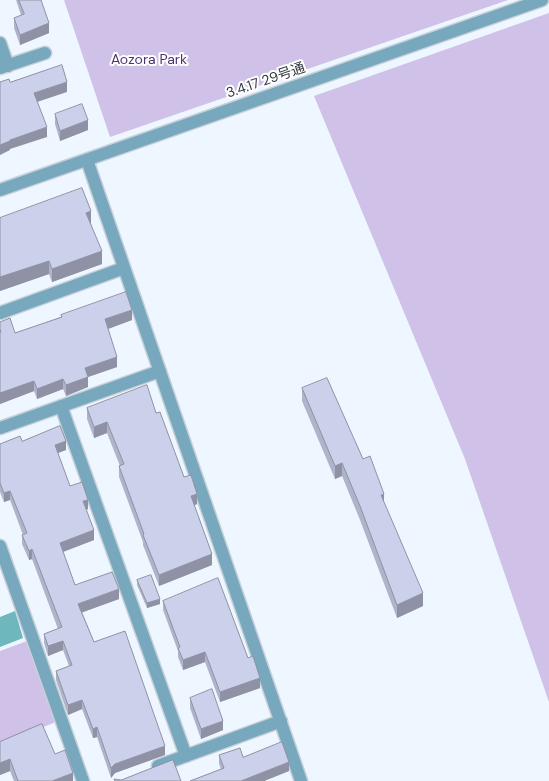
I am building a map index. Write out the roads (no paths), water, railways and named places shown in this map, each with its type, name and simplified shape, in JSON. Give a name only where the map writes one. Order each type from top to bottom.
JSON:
[{"type":"street","name":"3.4.17 29号通","points":[[0,190],[542,0]]},
{"type":"street","points":[[0,43],[4,67],[44,52]]},
{"type":"street","points":[[87,160],[302,781]]},
{"type":"street","points":[[0,313],[124,268]]},
{"type":"street","points":[[0,428],[160,371]]},
{"type":"street","points":[[61,406],[186,756]]},
{"type":"street","points":[[0,546],[83,781]]},
{"type":"street","points":[[143,772],[281,722]]},
{"type":"water","points":[[15,611],[23,638],[0,647],[0,617]]},
{"type":"park label","name":"Aozora Park","points":[[149,60]]}]
